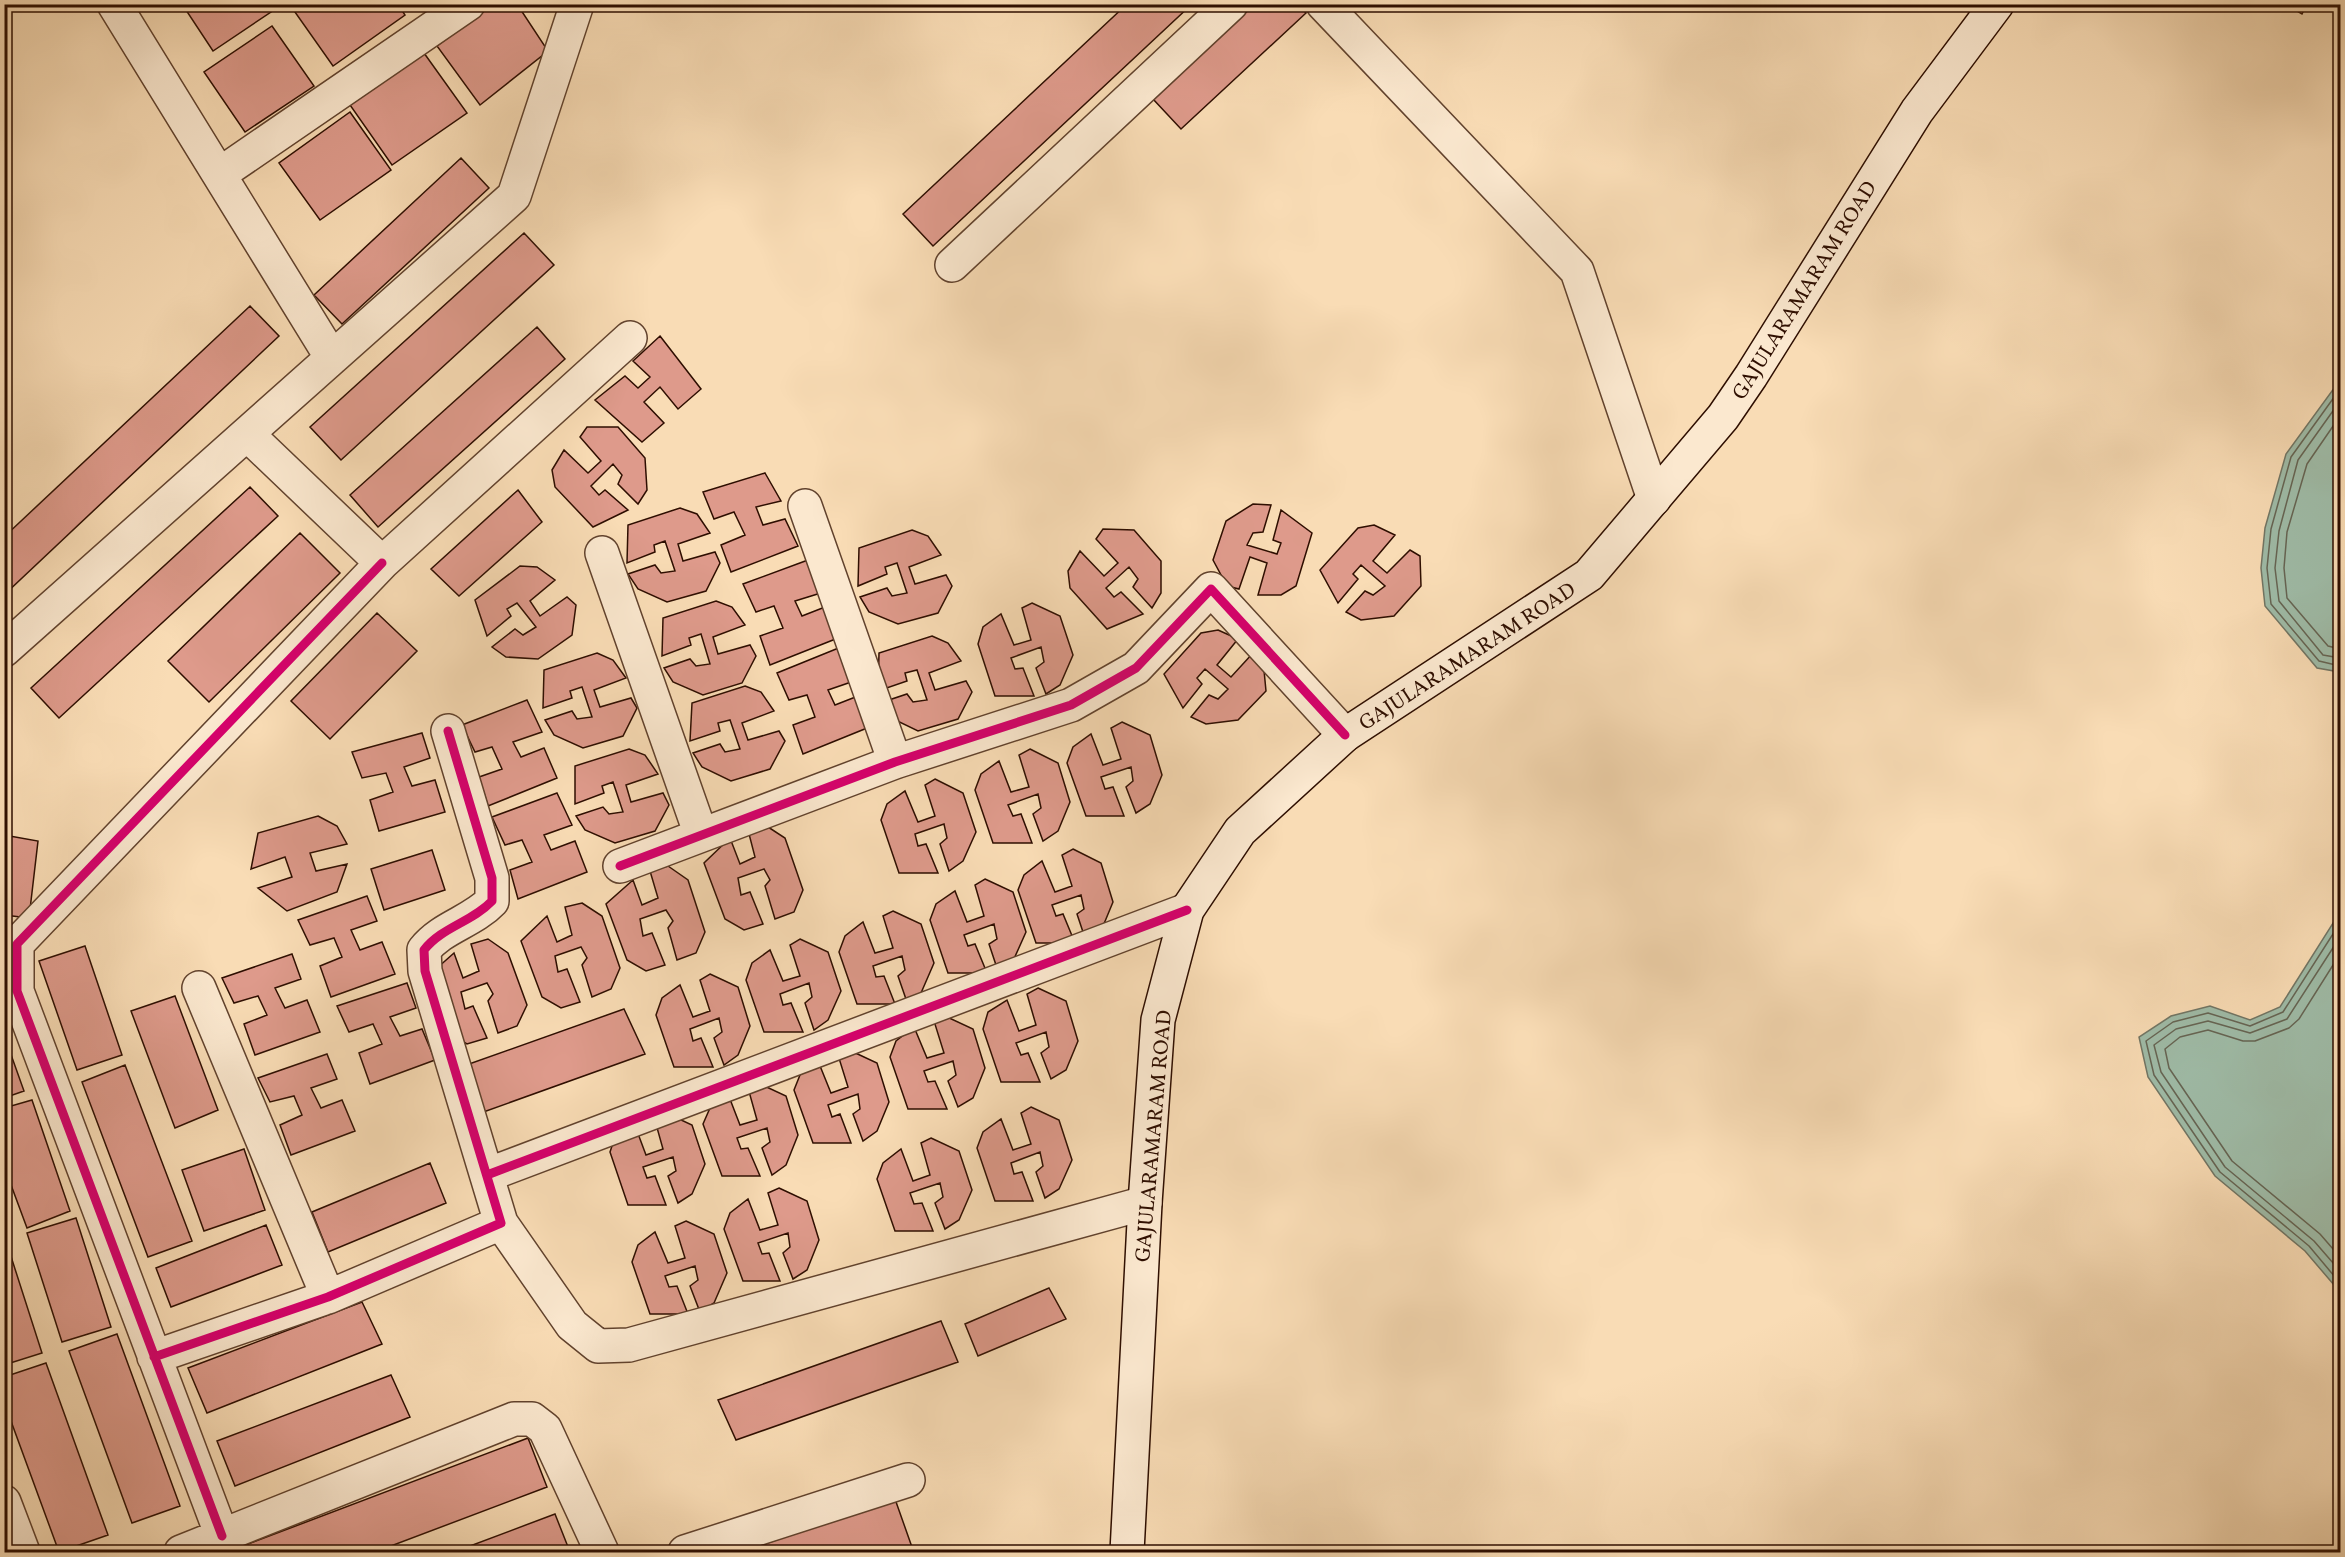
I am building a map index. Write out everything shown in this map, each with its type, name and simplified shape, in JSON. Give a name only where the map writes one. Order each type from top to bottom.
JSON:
[{"type":"street","points":[[114,4],[332,358]]},
{"type":"street","points":[[220,174],[468,4]]},
{"type":"street","points":[[4,650],[514,196],[577,4]]},
{"type":"street","points":[[952,265],[1231,4]]},
{"type":"street","points":[[1323,4],[1577,271],[1654,499]]},
{"type":"street","name":"GAJULARAMARAM ROAD","points":[[1127,1552],[1145,1203],[1158,1020],[1187,910],[1240,831],[1345,735],[1589,575],[1723,417],[1752,376],[1917,111],[1997,4]]},
{"type":"street","points":[[222,1536],[16,991],[10,945],[382,563],[630,338]]},
{"type":"street","points":[[247,434],[382,563]]},
{"type":"street","points":[[806,506],[896,762]]},
{"type":"street","points":[[602,553],[701,835]]},
{"type":"street","points":[[620,866],[896,762],[1071,705],[1136,668],[1211,589],[1345,735]]},
{"type":"street","points":[[448,731],[492,878],[492,901],[480,913],[434,937],[424,950],[425,971],[501,1223],[573,1325],[598,1346],[629,1345],[1145,1203]]},
{"type":"street","points":[[487,1175],[1187,910]]},
{"type":"street","points":[[200,988],[328,1297]]},
{"type":"street","points":[[154,1357],[328,1297],[501,1223]]},
{"type":"street","points":[[181,1552],[514,1419],[532,1419],[545,1429],[602,1552]]},
{"type":"street","points":[[685,1552],[908,1480]]},
{"type":"street","points":[[4,1502],[22,1552]]},
{"type":"water","points":[[2340,380],[2340,672],[2317,668],[2265,606],[2261,568],[2265,528],[2286,454]]},
{"type":"water","points":[[2340,912],[2340,1292],[2305,1251],[2215,1176],[2148,1077],[2139,1037],[2171,1016],[2210,1006],[2250,1020],[2280,1007]]},
{"type":"building","points":[[182,4],[283,4],[213,51]]},
{"type":"building","points":[[398,4],[405,15],[333,66],[290,5]]},
{"type":"building","points":[[494,4],[517,4],[548,51],[480,105],[437,46]]},
{"type":"building","points":[[1127,4],[1192,4],[933,246],[903,214]]},
{"type":"building","points":[[1255,4],[1298,4],[1306,13],[1181,129],[1153,99]]},
{"type":"building","points":[[2285,4],[2307,4],[2302,14]]},
{"type":"building","points":[[272,26],[314,86],[245,132],[204,72]]},
{"type":"building","points":[[424,53],[467,113],[392,165],[350,105]]},
{"type":"building","points":[[350,112],[391,170],[320,220],[279,163]]},
{"type":"building","points":[[461,158],[489,188],[342,324],[314,295]]},
{"type":"building","points":[[524,233],[554,265],[341,460],[310,427]]},
{"type":"building","points":[[250,306],[279,336],[4,595],[4,537]]},
{"type":"building","points":[[537,327],[565,359],[378,527],[350,495]]},
{"type":"building","points":[[660,336],[701,389],[678,409],[660,387],[644,402],[664,423],[642,442],[595,400],[625,376],[638,388],[650,377],[633,361]]},
{"type":"building","points":[[587,427],[618,427],[645,458],[647,490],[638,504],[618,484],[622,475],[613,464],[591,486],[599,495],[605,490],[628,510],[593,527],[555,487],[552,470],[564,450],[588,473],[601,461],[580,437]]},
{"type":"building","points":[[765,473],[781,501],[756,507],[763,525],[785,519],[798,546],[731,572],[721,545],[745,535],[734,512],[714,519],[703,492]]},
{"type":"building","points":[[250,487],[278,516],[59,718],[31,688]]},
{"type":"building","points":[[518,490],[542,522],[459,596],[431,569]]},
{"type":"building","points":[[1253,504],[1271,505],[1263,532],[1253,533],[1247,545],[1277,554],[1281,543],[1273,540],[1281,510],[1312,533],[1296,586],[1281,595],[1258,595],[1267,563],[1250,557],[1239,589],[1227,586],[1213,560],[1226,521]]},
{"type":"building","points":[[680,508],[697,514],[710,533],[678,544],[683,561],[715,552],[720,563],[706,591],[667,602],[638,589],[628,574],[655,565],[661,573],[675,571],[665,541],[654,545],[655,552],[627,563],[628,525]]},
{"type":"building","points":[[1374,525],[1395,535],[1373,561],[1387,573],[1410,550],[1420,556],[1421,586],[1394,616],[1361,620],[1346,612],[1365,591],[1373,595],[1385,586],[1361,565],[1353,574],[1358,579],[1338,603],[1320,570],[1358,528]]},
{"type":"building","points":[[1103,529],[1134,530],[1161,561],[1161,593],[1152,608],[1133,587],[1138,579],[1129,567],[1106,588],[1114,597],[1121,592],[1143,614],[1107,629],[1070,588],[1068,571],[1080,551],[1104,576],[1118,563],[1096,539]]},
{"type":"building","points":[[912,530],[928,536],[941,555],[909,567],[915,584],[946,575],[952,586],[938,613],[898,624],[869,612],[860,597],[887,588],[892,596],[907,593],[897,563],[885,567],[887,574],[858,586],[859,548]]},
{"type":"building","points":[[300,533],[340,573],[209,702],[168,661]]},
{"type":"building","points":[[808,560],[824,592],[795,601],[802,616],[825,607],[838,638],[770,665],[760,636],[783,628],[774,606],[756,612],[743,584]]},
{"type":"building","points":[[520,566],[537,567],[555,580],[530,601],[540,616],[567,597],[576,605],[572,635],[538,659],[506,657],[492,647],[515,629],[523,635],[536,627],[517,603],[507,609],[511,616],[487,636],[475,600]]},
{"type":"building","points":[[716,601],[732,607],[745,625],[713,637],[718,654],[750,645],[756,656],[742,683],[703,695],[673,682],[664,668],[690,659],[696,666],[710,664],[701,634],[689,638],[691,645],[662,656],[663,618]]},
{"type":"building","points":[[1032,603],[1060,616],[1073,655],[1060,685],[1046,694],[1036,668],[1044,662],[1041,647],[1011,658],[1015,669],[1023,668],[1034,696],[995,696],[978,644],[983,627],[1001,614],[1014,645],[1031,640],[1022,608]]},
{"type":"building","points":[[377,613],[417,651],[330,739],[291,701]]},
{"type":"building","points":[[1218,630],[1238,639],[1217,665],[1231,677],[1253,653],[1263,660],[1266,691],[1238,720],[1206,724],[1191,717],[1209,695],[1218,699],[1228,689],[1205,669],[1197,678],[1202,684],[1183,708],[1164,674],[1201,633]]},
{"type":"building","points":[[932,636],[948,643],[961,661],[929,673],[935,690],[966,681],[972,692],[958,719],[918,731],[889,717],[880,703],[907,694],[913,702],[927,700],[917,670],[905,673],[907,681],[878,691],[879,653]]},
{"type":"building","points":[[841,647],[857,680],[828,690],[835,705],[858,696],[872,726],[803,754],[793,725],[815,717],[807,695],[789,700],[777,673]]},
{"type":"building","points":[[597,653],[613,660],[626,678],[594,690],[600,707],[631,698],[637,708],[623,736],[583,748],[554,735],[545,720],[572,711],[577,719],[592,717],[582,687],[570,691],[572,698],[543,708],[544,670]]},
{"type":"building","points":[[745,686],[761,692],[774,711],[742,723],[748,740],[779,731],[785,741],[770,769],[731,781],[702,767],[693,753],[720,744],[725,752],[740,749],[730,720],[718,723],[720,731],[690,741],[692,703]]},
{"type":"building","points":[[527,700],[542,732],[513,742],[521,757],[544,748],[557,778],[488,806],[479,777],[502,769],[492,747],[475,752],[462,725]]},
{"type":"building","points":[[1122,722],[1150,735],[1162,775],[1150,804],[1136,813],[1126,787],[1133,781],[1131,767],[1101,777],[1105,789],[1113,787],[1124,816],[1086,816],[1067,763],[1073,747],[1091,734],[1103,765],[1121,759],[1111,728]]},
{"type":"building","points":[[422,733],[430,758],[404,767],[412,786],[435,780],[445,812],[379,831],[370,800],[393,792],[386,773],[362,778],[352,752]]},
{"type":"building","points":[[629,749],[645,755],[658,774],[626,785],[631,802],[663,793],[669,805],[655,831],[615,843],[585,830],[576,816],[603,807],[609,814],[623,812],[613,782],[602,786],[604,793],[575,804],[575,766]]},
{"type":"building","points":[[1030,749],[1058,763],[1070,802],[1058,831],[1043,841],[1033,814],[1041,808],[1038,794],[1008,805],[1013,816],[1021,814],[1032,843],[993,843],[975,790],[981,774],[999,761],[1011,792],[1029,787],[1019,755]]},
{"type":"building","points":[[935,779],[963,793],[976,832],[963,861],[949,871],[940,844],[947,838],[944,824],[915,834],[918,846],[926,844],[938,873],[899,873],[881,820],[887,804],[905,791],[918,822],[935,816],[925,785]]},
{"type":"building","points":[[557,793],[572,825],[544,835],[551,850],[575,841],[587,872],[518,899],[510,870],[532,862],[522,840],[505,845],[492,817]]},
{"type":"building","points":[[318,816],[337,826],[347,844],[310,853],[316,871],[347,864],[337,892],[287,911],[258,888],[292,877],[285,857],[251,869],[258,833]]},
{"type":"building","points":[[765,825],[785,838],[803,890],[794,912],[775,919],[765,886],[770,880],[764,869],[738,878],[741,895],[750,892],[763,924],[744,930],[725,919],[704,863],[730,838],[740,864],[755,857],[748,830]]},
{"type":"building","points":[[4,835],[38,841],[29,918],[4,915]]},
{"type":"building","points":[[1073,849],[1101,863],[1113,902],[1101,931],[1086,941],[1077,914],[1084,909],[1081,895],[1052,905],[1056,916],[1063,914],[1075,943],[1036,943],[1018,890],[1024,875],[1042,861],[1055,892],[1072,886],[1062,855]]},
{"type":"building","points":[[432,850],[445,890],[384,910],[371,869]]},
{"type":"building","points":[[668,866],[688,880],[705,932],[696,953],[677,960],[668,928],[673,921],[666,910],[640,919],[643,936],[652,933],[665,965],[646,971],[627,960],[606,904],[633,880],[642,905],[658,898],[650,871]]},
{"type":"building","points":[[985,879],[1013,892],[1026,932],[1013,961],[998,971],[989,944],[997,939],[994,924],[964,935],[968,946],[975,944],[987,973],[948,973],[930,920],[936,904],[955,891],[967,922],[984,916],[975,885]]},
{"type":"building","points":[[367,896],[377,921],[351,930],[360,950],[382,942],[395,974],[331,997],[320,966],[342,957],[334,938],[310,945],[298,920]]},
{"type":"building","points":[[582,903],[602,916],[620,968],[611,989],[592,997],[582,965],[587,958],[581,947],[555,956],[558,972],[567,969],[580,1002],[561,1008],[542,997],[521,941],[547,916],[557,942],[572,935],[565,907]]},
{"type":"building","points":[[893,911],[921,924],[934,963],[921,993],[907,1002],[898,976],[905,970],[902,956],[873,966],[876,977],[884,976],[895,1004],[857,1004],[839,952],[845,936],[863,922],[875,953],[893,948],[883,916]]},
{"type":"building","points":[[488,939],[508,953],[527,1005],[517,1026],[498,1033],[488,1001],[493,994],[487,983],[461,992],[465,1009],[473,1006],[487,1038],[467,1044],[448,1033],[427,977],[454,953],[463,978],[479,971],[471,944]]},
{"type":"building","points":[[800,939],[828,952],[841,991],[828,1020],[814,1030],[805,1003],[812,997],[809,983],[780,994],[783,1005],[791,1003],[803,1032],[764,1032],[746,980],[752,963],[770,950],[783,981],[800,976],[790,945]]},
{"type":"building","points":[[85,946],[122,1055],[77,1070],[39,961]]},
{"type":"building","points":[[292,954],[301,979],[275,988],[285,1008],[307,1000],[320,1032],[255,1055],[244,1024],[267,1015],[258,996],[234,1003],[222,978]]},
{"type":"building","points":[[710,974],[738,987],[750,1026],[738,1055],[724,1065],[714,1038],[722,1032],[719,1018],[690,1029],[693,1041],[701,1038],[713,1067],[674,1067],[656,1015],[662,998],[680,985],[693,1017],[710,1011],[700,980]]},
{"type":"building","points":[[407,983],[416,1008],[390,1017],[400,1036],[422,1029],[435,1060],[370,1084],[359,1053],[382,1044],[373,1024],[349,1032],[337,1006]]},
{"type":"building","points":[[1038,988],[1066,1001],[1078,1041],[1066,1070],[1051,1079],[1041,1053],[1049,1047],[1046,1032],[1016,1043],[1021,1055],[1028,1053],[1040,1082],[1001,1082],[983,1029],[988,1012],[1007,1000],[1019,1031],[1036,1025],[1027,994]]},
{"type":"building","points":[[175,996],[218,1110],[175,1128],[131,1011]]},
{"type":"building","points":[[624,1009],[645,1054],[475,1115],[455,1069]]},
{"type":"building","points":[[945,1016],[973,1029],[985,1068],[973,1098],[958,1107],[948,1081],[956,1075],[953,1061],[924,1071],[928,1082],[935,1081],[947,1109],[908,1109],[890,1057],[896,1041],[914,1027],[927,1058],[944,1053],[934,1021]]},
{"type":"building","points":[[4,1035],[24,1091],[4,1098]]},
{"type":"building","points":[[849,1050],[877,1063],[889,1102],[877,1131],[863,1141],[853,1114],[860,1109],[858,1094],[828,1105],[832,1117],[840,1114],[851,1143],[813,1143],[794,1090],[800,1075],[818,1061],[831,1093],[848,1087],[838,1055]]},
{"type":"building","points":[[327,1054],[337,1079],[311,1088],[321,1108],[342,1100],[355,1131],[291,1155],[280,1125],[302,1115],[294,1096],[270,1102],[258,1078]]},
{"type":"building","points":[[125,1065],[192,1241],[148,1257],[82,1082]]},
{"type":"building","points":[[758,1083],[786,1096],[798,1135],[786,1165],[772,1175],[762,1148],[770,1142],[767,1128],[737,1138],[741,1149],[748,1148],[760,1176],[722,1176],[703,1124],[710,1108],[728,1094],[740,1125],[757,1120],[748,1088]]},
{"type":"building","points":[[32,1100],[70,1211],[27,1228],[4,1166],[4,1108]]},
{"type":"building","points":[[1031,1107],[1059,1120],[1072,1160],[1059,1189],[1045,1198],[1036,1172],[1043,1166],[1040,1152],[1011,1163],[1014,1174],[1022,1172],[1033,1201],[995,1201],[977,1148],[983,1132],[1001,1119],[1013,1150],[1031,1144],[1021,1113]]},
{"type":"building","points":[[664,1112],[692,1125],[705,1164],[692,1194],[678,1203],[668,1176],[676,1171],[673,1157],[643,1167],[647,1178],[655,1176],[666,1205],[628,1205],[610,1152],[615,1137],[634,1123],[646,1155],[663,1149],[654,1117]]},
{"type":"building","points":[[931,1138],[959,1151],[972,1190],[959,1220],[945,1229],[935,1203],[943,1197],[940,1183],[910,1193],[914,1204],[922,1203],[933,1231],[895,1231],[877,1179],[883,1163],[901,1149],[913,1181],[930,1175],[921,1143]]},
{"type":"building","points":[[244,1149],[265,1210],[204,1231],[182,1170]]},
{"type":"building","points":[[430,1163],[446,1203],[328,1252],[312,1212]]},
{"type":"building","points":[[779,1188],[807,1201],[819,1240],[807,1270],[793,1279],[783,1253],[790,1247],[788,1233],[758,1243],[762,1254],[769,1253],[780,1281],[743,1281],[724,1229],[730,1213],[748,1199],[760,1230],[778,1225],[768,1193]]},
{"type":"building","points":[[76,1218],[111,1327],[62,1342],[27,1233]]},
{"type":"building","points":[[686,1221],[714,1234],[727,1273],[714,1303],[700,1312],[690,1286],[698,1280],[695,1266],[665,1276],[669,1287],[677,1286],[688,1314],[650,1314],[632,1262],[638,1245],[655,1232],[668,1263],[685,1258],[675,1226]]},
{"type":"building","points":[[266,1225],[282,1265],[171,1307],[156,1268]]},
{"type":"building","points":[[7,1244],[42,1353],[4,1365],[4,1245]]},
{"type":"building","points":[[1049,1288],[1066,1319],[978,1356],[965,1324]]},
{"type":"building","points":[[362,1302],[382,1344],[207,1413],[188,1368]]},
{"type":"building","points":[[941,1321],[958,1362],[736,1440],[718,1400]]},
{"type":"building","points":[[117,1334],[180,1506],[132,1523],[69,1351]]},
{"type":"building","points":[[46,1363],[108,1535],[59,1552],[4,1402],[4,1377]]},
{"type":"building","points":[[391,1375],[410,1417],[235,1486],[217,1441]]},
{"type":"building","points":[[528,1438],[547,1487],[375,1552],[227,1552]]},
{"type":"building","points":[[895,1499],[913,1550],[905,1552],[742,1552]]},
{"type":"building","points":[[555,1514],[570,1552],[454,1552]]},
{"type":"cycle path","points":[[222,1536],[17,991],[17,944],[382,563]]},
{"type":"cycle path","points":[[620,866],[895,762],[1071,705],[1136,668],[1211,589],[1345,735]]},
{"type":"cycle path","points":[[154,1357],[328,1297],[501,1223],[425,971],[424,950],[431,942],[492,901],[492,878],[448,731]]},
{"type":"cycle path","points":[[487,1175],[1187,910]]}]
